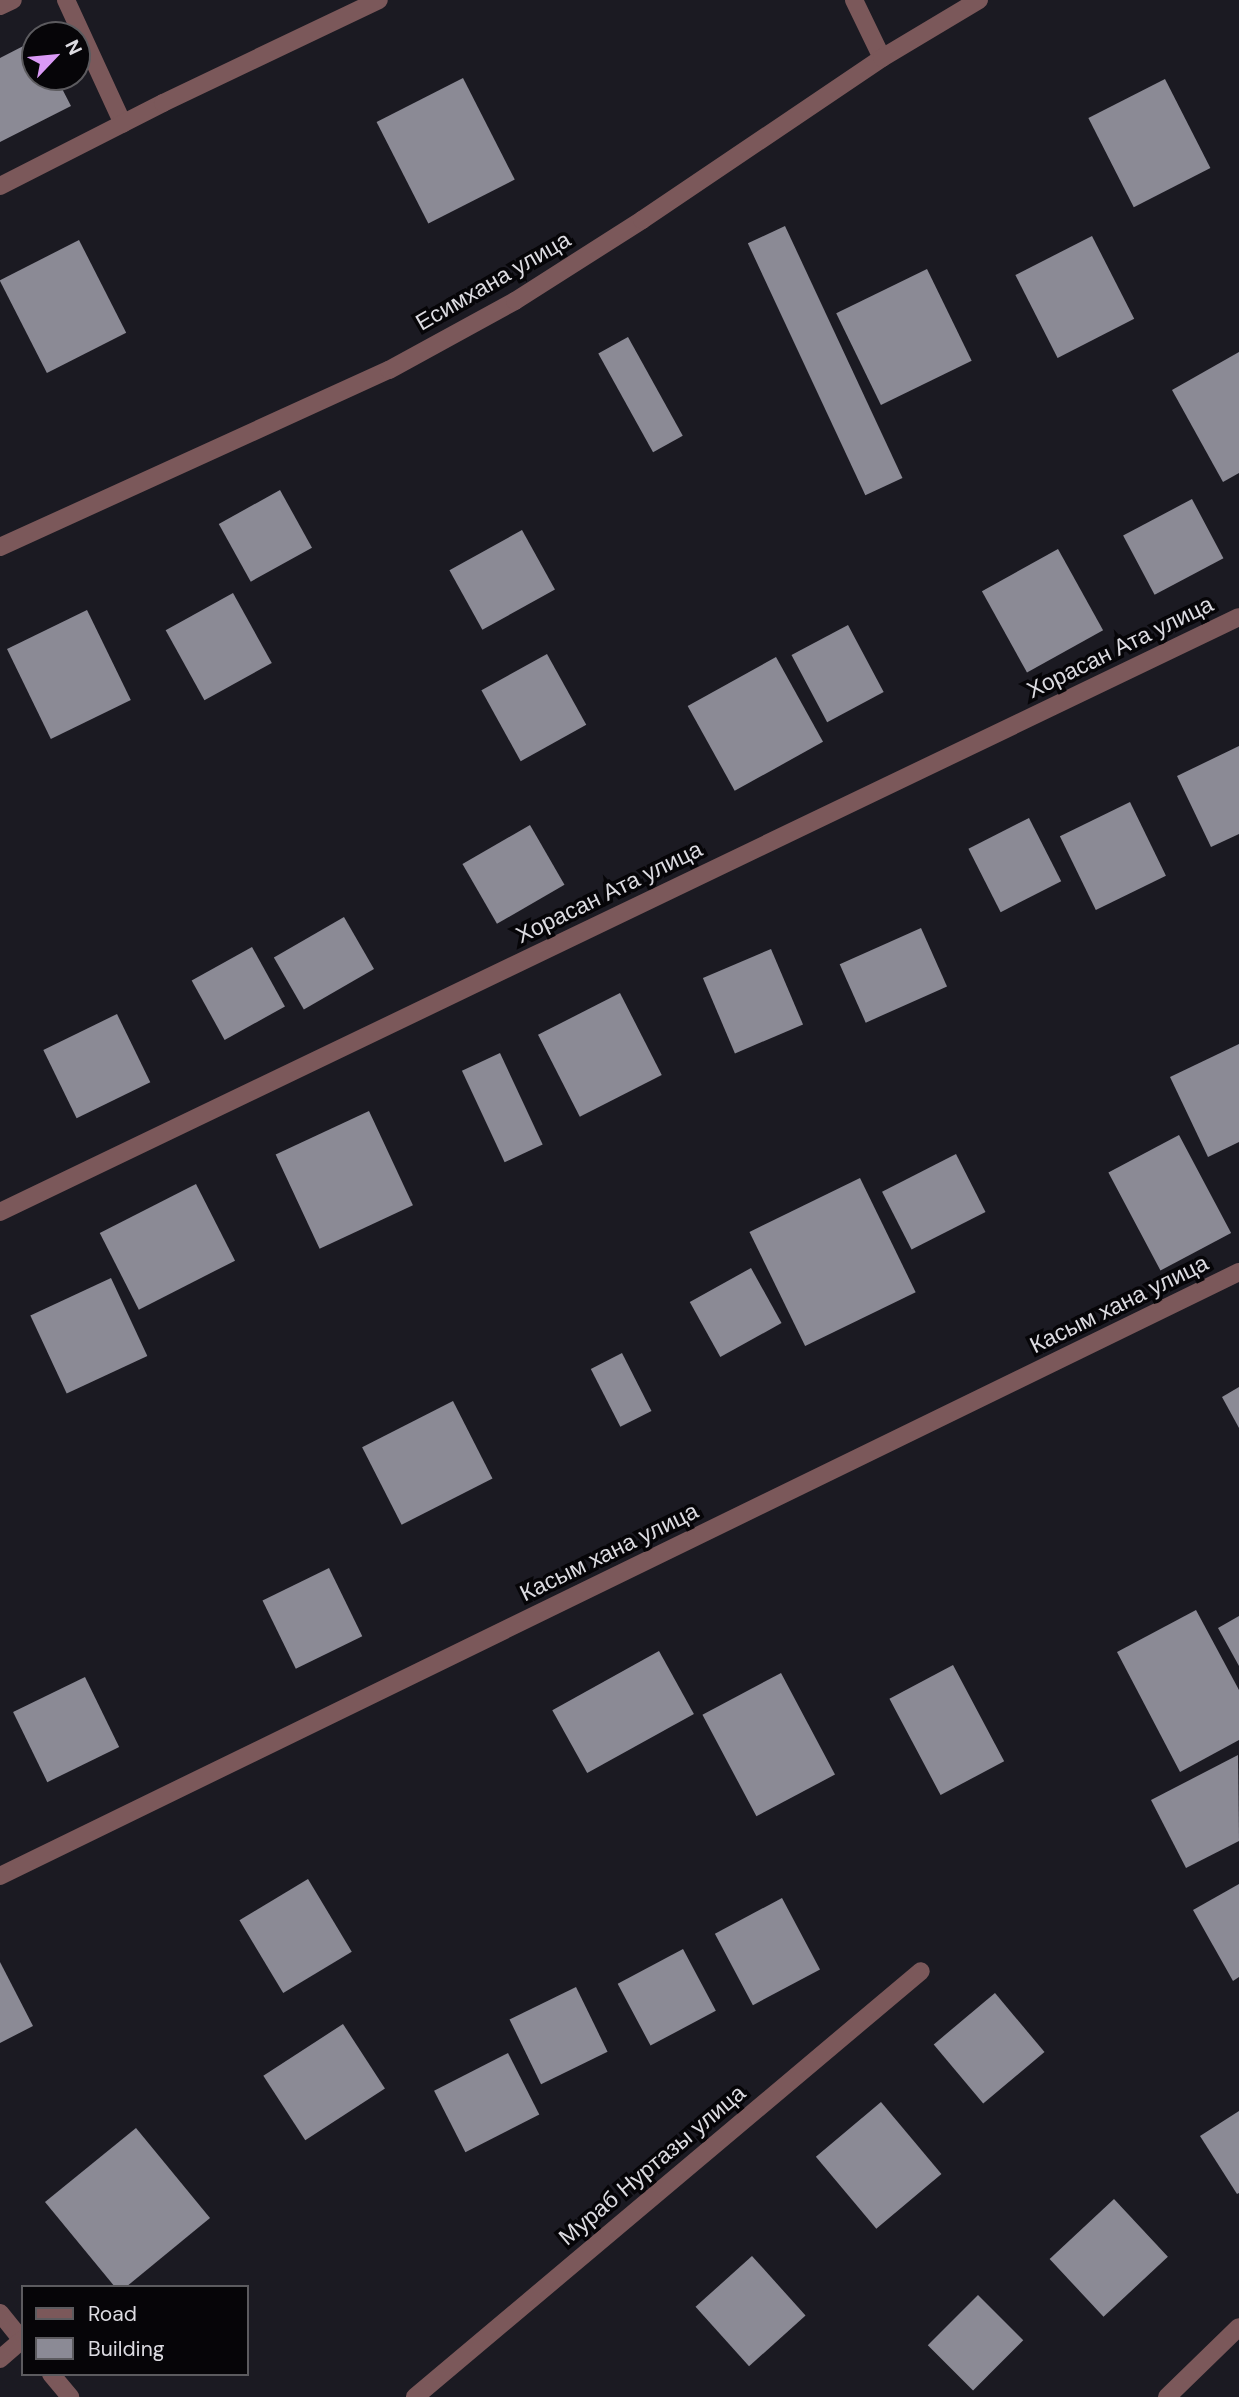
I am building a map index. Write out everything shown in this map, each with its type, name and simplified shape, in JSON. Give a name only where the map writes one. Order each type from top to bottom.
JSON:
[{"type":"street","points":[[0,6],[13,0]]},
{"type":"street","points":[[66,0],[123,124]]},
{"type":"street","points":[[0,186],[379,0]]},
{"type":"street","points":[[854,0],[881,58]]},
{"type":"street","name":"Есимхана улица","points":[[0,547],[389,370],[515,301],[642,220],[881,58],[979,0]]},
{"type":"street","name":"Хорасан Ата улица","points":[[0,1212],[1239,617]]},
{"type":"street","name":"Касым хана улица","points":[[0,1876],[1239,1272]]},
{"type":"street","name":"Мураб Нуртазы улица","points":[[415,2397],[921,1971]]},
{"type":"street","points":[[0,2313],[21,2339]]},
{"type":"street","points":[[1167,2397],[1239,2327]]},
{"type":"street","points":[[0,2359],[21,2341]]},
{"type":"street","points":[[53,2376],[70,2397]]},
{"type":"building","points":[[21,47],[21,91],[63,91],[71,106],[0,142],[0,58]]},
{"type":"building","points":[[463,78],[515,180],[428,224],[377,122]]},
{"type":"building","points":[[1165,79],[1210,168],[1134,207],[1088,118]]},
{"type":"building","points":[[785,226],[902,478],[865,495],[748,243]]},
{"type":"building","points":[[1092,236],[1134,319],[1058,358],[1015,275]]},
{"type":"building","points":[[79,240],[126,333],[47,373],[0,280]]},
{"type":"building","points":[[927,269],[972,361],[881,405],[836,313]]},
{"type":"building","points":[[628,337],[683,436],[653,452],[598,353]]},
{"type":"building","points":[[1239,352],[1239,473],[1223,482],[1172,390]]},
{"type":"building","points":[[280,490],[312,548],[251,582],[219,524]]},
{"type":"building","points":[[1192,499],[1223,558],[1155,595],[1123,536]]},
{"type":"building","points":[[522,530],[555,589],[482,630],[449,570]]},
{"type":"building","points":[[1058,549],[1103,630],[1027,673],[982,591]]},
{"type":"building","points":[[233,593],[272,663],[204,700],[166,630]]},
{"type":"building","points":[[87,610],[131,700],[51,739],[7,649]]},
{"type":"building","points":[[848,625],[884,692],[827,722],[791,655]]},
{"type":"building","points":[[547,654],[586,725],[521,761],[481,690]]},
{"type":"building","points":[[776,657],[823,742],[735,791],[688,706]]},
{"type":"building","points":[[1239,746],[1239,834],[1211,847],[1177,776]]},
{"type":"building","points":[[1130,802],[1166,876],[1096,910],[1060,836]]},
{"type":"building","points":[[1029,818],[1061,881],[1001,912],[968,849]]},
{"type":"building","points":[[530,825],[564,885],[497,924],[462,864]]},
{"type":"building","points":[[344,917],[374,969],[304,1009],[274,958]]},
{"type":"building","points":[[921,928],[947,986],[866,1023],[840,964]]},
{"type":"building","points":[[252,947],[285,1006],[225,1040],[192,980]]},
{"type":"building","points":[[771,949],[803,1024],[735,1053],[703,978]]},
{"type":"building","points":[[620,993],[662,1075],[580,1117],[538,1035]]},
{"type":"building","points":[[117,1014],[150,1082],[77,1118],[43,1050]]},
{"type":"building","points":[[1239,1044],[1239,1142],[1208,1157],[1170,1077]]},
{"type":"building","points":[[500,1053],[543,1145],[505,1162],[462,1071]]},
{"type":"building","points":[[369,1111],[413,1205],[320,1249],[276,1155]]},
{"type":"building","points":[[1179,1135],[1231,1233],[1160,1271],[1108,1173]]},
{"type":"building","points":[[956,1154],[986,1212],[912,1250],[882,1192]]},
{"type":"building","points":[[860,1178],[916,1292],[805,1346],[749,1232]]},
{"type":"building","points":[[196,1184],[235,1261],[139,1310],[100,1233]]},
{"type":"building","points":[[751,1268],[782,1323],[720,1357],[690,1302]]},
{"type":"building","points":[[111,1278],[147,1356],[67,1394],[30,1316]]},
{"type":"building","points":[[622,1353],[652,1411],[620,1427],[591,1369]]},
{"type":"building","points":[[1239,1387],[1239,1428],[1222,1397]]},
{"type":"building","points":[[453,1401],[492,1479],[402,1525],[362,1447]]},
{"type":"building","points":[[329,1568],[362,1636],[296,1669],[262,1600]]},
{"type":"building","points":[[1196,1610],[1239,1690],[1239,1740],[1180,1772],[1117,1652]]},
{"type":"building","points":[[1239,1616],[1239,1666],[1218,1628]]},
{"type":"building","points":[[659,1651],[694,1714],[587,1773],[552,1710]]},
{"type":"building","points":[[953,1665],[1004,1761],[941,1795],[889,1699]]},
{"type":"building","points":[[781,1673],[835,1775],[756,1816],[702,1715]]},
{"type":"building","points":[[85,1677],[119,1747],[47,1782],[13,1712]]},
{"type":"building","points":[[1238,1755],[1239,1841],[1186,1868],[1151,1800]]},
{"type":"building","points":[[308,1879],[352,1952],[283,1993],[239,1920]]},
{"type":"building","points":[[1239,1884],[1239,1977],[1233,1981],[1193,1910]]},
{"type":"building","points":[[782,1898],[820,1970],[753,2005],[715,1934]]},
{"type":"building","points":[[683,1949],[716,2011],[651,2046],[618,1984]]},
{"type":"building","points":[[0,1962],[33,2026],[0,2043]]},
{"type":"building","points":[[576,1987],[608,2052],[541,2084],[509,2019]]},
{"type":"building","points":[[995,1993],[1044,2052],[983,2103],[934,2044]]},
{"type":"building","points":[[343,2024],[385,2089],[305,2140],[263,2076]]},
{"type":"building","points":[[508,2053],[539,2114],[465,2152],[434,2091]]},
{"type":"building","points":[[881,2102],[941,2174],[876,2229],[816,2157]]},
{"type":"building","points":[[1239,2111],[1239,2193],[1237,2194],[1200,2136]]},
{"type":"building","points":[[136,2128],[210,2218],[128,2285],[113,2285],[45,2202]]},
{"type":"building","points":[[1114,2199],[1168,2257],[1104,2317],[1050,2259]]},
{"type":"building","points":[[752,2256],[806,2315],[749,2366],[696,2307]]},
{"type":"building","points":[[978,2295],[1023,2340],[973,2390],[928,2345]]}]
